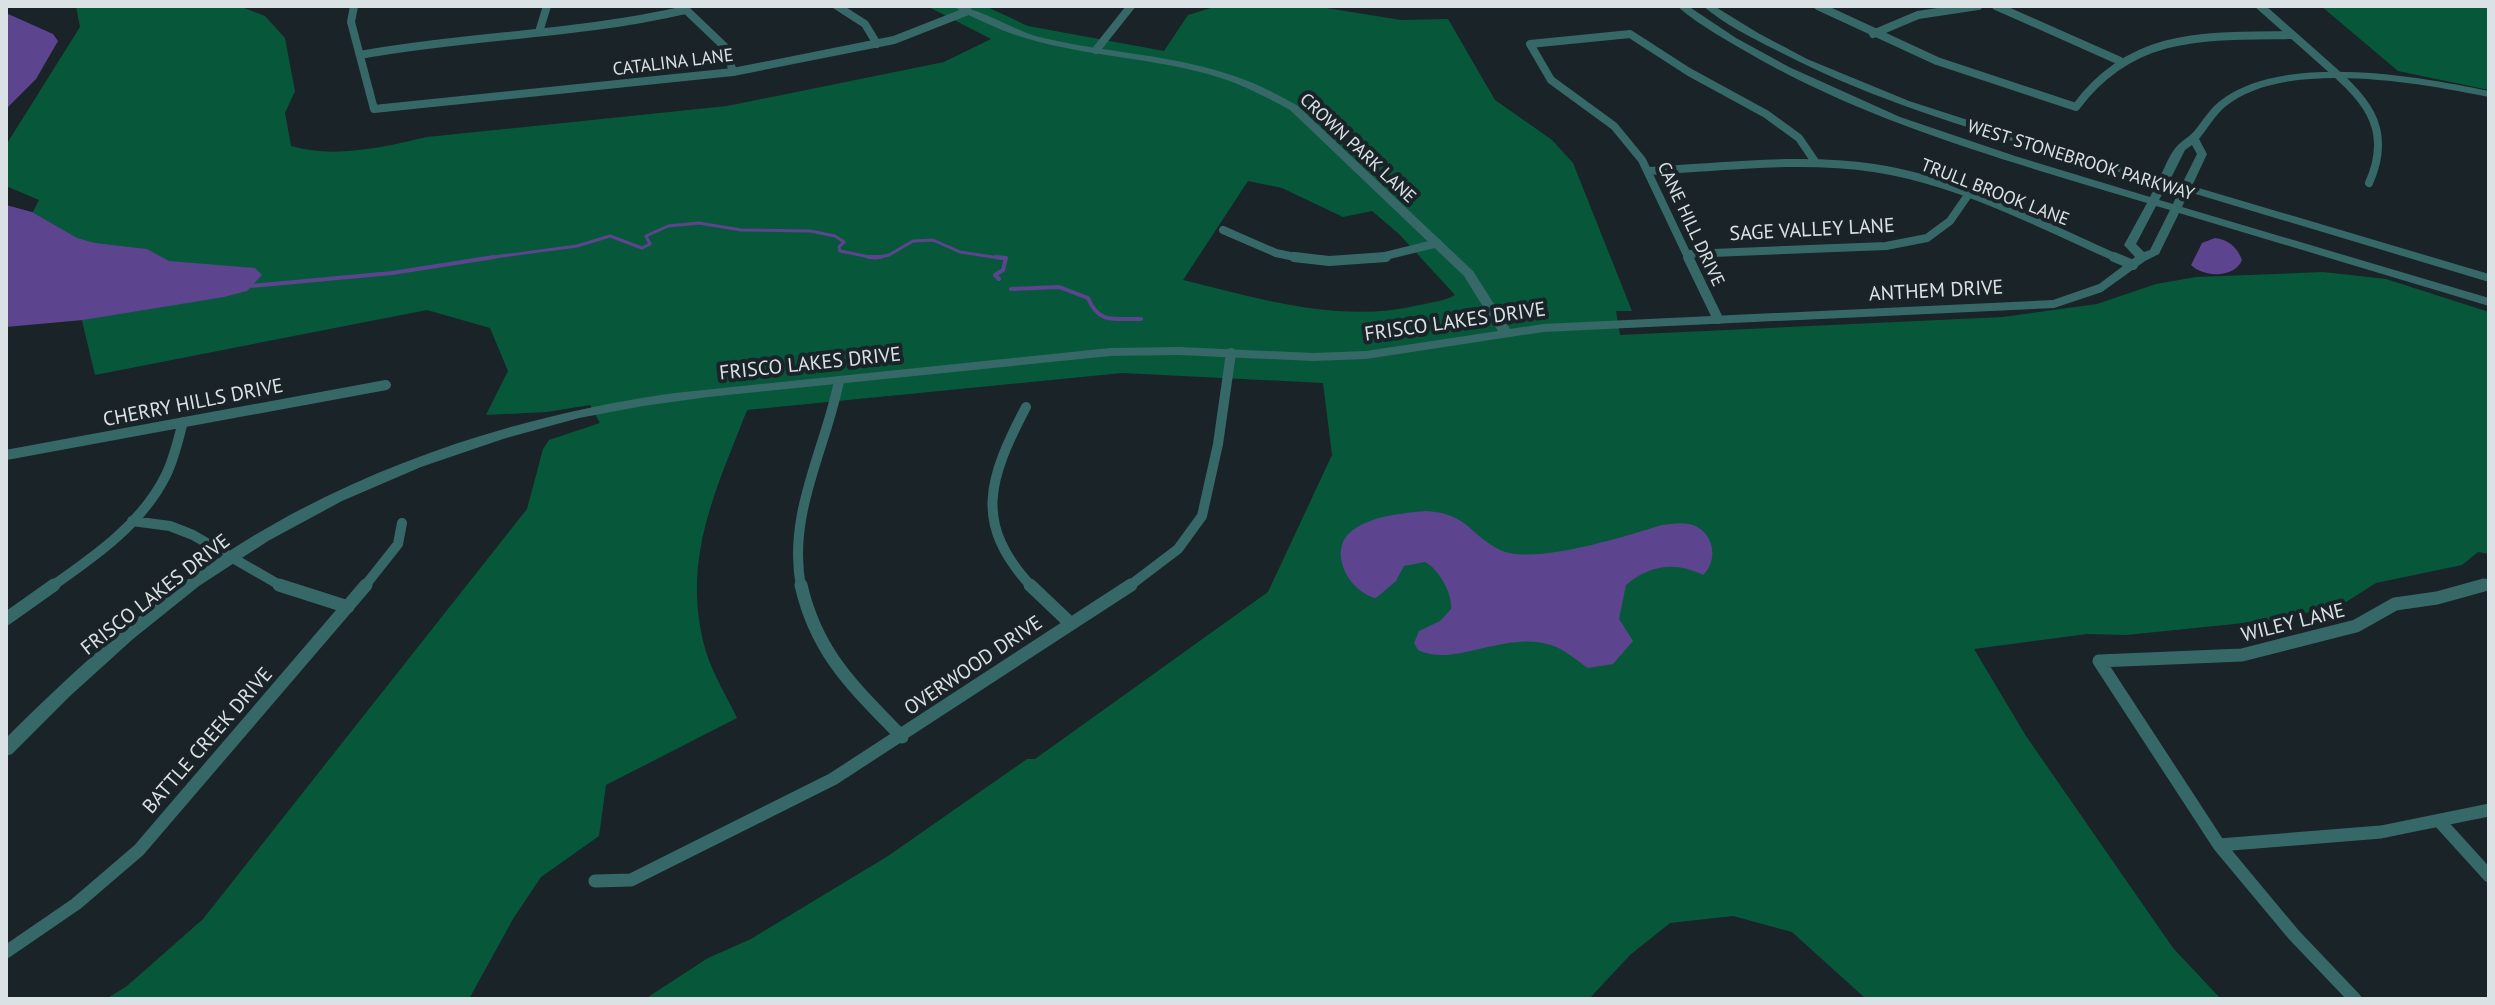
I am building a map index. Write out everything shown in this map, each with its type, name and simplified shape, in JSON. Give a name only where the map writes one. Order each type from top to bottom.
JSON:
[{"type":"street","points":[[354,6],[351,18],[360,55],[413,44],[627,24],[684,8],[726,48],[733,72]]},
{"type":"street","points":[[539,32],[547,6]]},
{"type":"street","points":[[837,6],[865,24],[877,44]]},
{"type":"street","points":[[1096,50],[1131,6]]},
{"type":"street","name":"WEST STONEBROOK PARKWAY","points":[[1682,6],[1769,59],[1858,104],[1999,156],[2489,302]]},
{"type":"street","name":"WEST STONEBROOK PARKWAY","points":[[1708,6],[1758,38],[1865,89],[1930,113],[2489,278]]},
{"type":"street","points":[[1818,6],[1873,34],[1960,70],[2076,107],[2095,79],[2120,61],[2151,48],[2188,40],[2292,35]]},
{"type":"street","points":[[1873,34],[1918,15],[1978,6]]},
{"type":"street","points":[[1996,6],[2120,61]]},
{"type":"street","points":[[2260,6],[2367,102],[2375,118],[2377,169],[2369,183]]},
{"type":"street","name":"CATALINA LANE","points":[[360,55],[374,109],[733,72],[920,33],[963,9]]},
{"type":"street","name":"CROWN PARK LANE","points":[[963,9],[1035,39],[1216,71],[1273,94],[1294,108],[1469,274],[1506,333]]},
{"type":"street","name":"CANE HILL DRIVE","points":[[1718,319],[1649,171],[1632,145],[1614,126],[1551,80],[1530,44],[1630,34],[1689,72],[1766,114],[1799,138],[1816,163]]},
{"type":"street","name":"ANTHEM DRIVE","points":[[2137,260],[2130,245],[2181,148],[2195,141],[2210,114],[2243,92],[2293,79],[2339,76],[2419,82],[2489,94]]},
{"type":"street","name":"ANTHEM DRIVE","points":[[1718,319],[2054,304],[2100,289],[2137,260],[2155,252],[2202,154],[2195,141]]},
{"type":"street","name":"TRULL BROOK LANE","points":[[1649,171],[1816,163],[1876,168],[1968,195],[2137,260]]},
{"type":"street","name":"SAGE VALLEY LANE","points":[[1688,254],[1886,246],[1927,238],[1950,221],[1968,195]]},
{"type":"street","points":[[1223,230],[1252,247],[1326,263],[1380,260],[1438,243]]},
{"type":"street","name":"FRISCO LAKES DRIVE","points":[[6,749],[50,703],[202,578],[307,513],[354,491],[510,433],[579,414],[670,397],[1110,352],[1313,357],[1366,355],[1506,333],[1615,323],[1718,319]]},
{"type":"street","name":"OVERWOOD DRIVE","points":[[595,881],[631,880],[666,865],[833,779],[1148,575],[1178,549],[1202,516],[1218,444],[1231,353]]},
{"type":"street","points":[[839,381],[833,416],[807,485],[797,579],[813,631],[840,673],[902,737]]},
{"type":"street","name":"CHERRY HILLS DRIVE","points":[[6,455],[386,385]]},
{"type":"street","points":[[1026,407],[1009,437],[989,497],[993,527],[1003,554],[1019,576],[1070,623]]},
{"type":"street","points":[[6,619],[113,540],[132,521],[165,479],[183,422]]},
{"type":"street","points":[[132,521],[170,526],[233,557],[284,588],[348,607]]},
{"type":"street","name":"BATTLE CREEK DRIVE","points":[[6,952],[56,922],[139,850],[390,557],[398,544],[402,523]]},
{"type":"street","name":"WILEY LANE","points":[[2219,845],[2099,661],[2242,655],[2356,626],[2395,604],[2437,598],[2489,584]]},
{"type":"street","points":[[2219,845],[2381,832],[2489,810]]},
{"type":"street","points":[[2440,822],[2489,876]]},
{"type":"street","points":[[2219,845],[2294,935],[2355,999]]},
{"type":"green space","points":[[76,6],[239,6],[265,16],[285,38],[295,91],[285,113],[291,146],[342,152],[427,137],[727,106],[944,62],[991,39],[927,6],[985,6],[1028,26],[1164,51],[1188,15],[1217,6],[1314,6],[1401,20],[1448,19],[1495,100],[1552,140],[1573,163],[1632,311],[1616,311],[1620,335],[2003,317],[2097,304],[2156,284],[2196,277],[2323,272],[2386,279],[2489,312],[2489,554],[2478,552],[2462,565],[2376,583],[2346,602],[2284,619],[2126,635],[2087,634],[1974,649],[2026,736],[2173,948],[2221,999],[1866,999],[1792,932],[1733,916],[1670,923],[1630,955],[1589,999],[645,999],[708,958],[751,939],[888,856],[1027,759],[1035,759],[1268,592],[1332,455],[1323,383],[1122,373],[747,410],[713,499],[699,557],[697,587],[699,619],[706,652],[737,718],[606,785],[599,836],[541,877],[513,919],[469,999],[106,999],[127,986],[203,919],[527,509],[543,449],[549,440],[600,423],[590,405],[547,412],[486,415],[508,371],[490,328],[427,310],[95,375],[72,279],[24,229],[39,200],[6,186],[6,145],[80,27]],"holes":[[[1248,181],[1282,188],[1343,217],[1372,211],[1399,234],[1455,295],[1390,310],[1360,312],[1301,307],[1183,280]]]},
{"type":"green space","points":[[2321,6],[2489,6],[2489,90],[2398,71]]},
{"type":"shaded area","points":[[6,13],[53,34],[58,41],[36,79],[6,109]]},
{"type":"shaded area","points":[[6,205],[32,212],[77,238],[95,243],[147,249],[169,261],[255,268],[262,275],[247,291],[224,297],[83,320],[6,327]]},
{"type":"shaded area","points":[[2215,238],[2228,242],[2240,255],[2242,260],[2233,270],[2211,274],[2191,265],[2202,243]]},
{"type":"shaded area","points":[[1426,511],[1460,520],[1489,544],[1515,554],[1580,548],[1662,525],[1689,524],[1704,532],[1708,538],[1711,561],[1703,575],[1683,568],[1663,567],[1644,573],[1626,585],[1619,619],[1633,641],[1613,664],[1588,668],[1556,647],[1534,642],[1516,642],[1448,655],[1432,654],[1418,650],[1414,643],[1419,631],[1440,621],[1451,609],[1447,589],[1435,570],[1425,562],[1404,566],[1396,581],[1376,598],[1357,588],[1349,579],[1341,558],[1345,538],[1361,525],[1388,516]]},
{"type":"waterway","points":[[494,257],[577,246],[610,236],[642,248],[650,244],[646,236],[668,226],[699,223],[741,230],[810,231],[835,236],[844,242],[839,247],[840,251],[870,257]]},
{"type":"waterway","points":[[880,257],[913,241],[933,240],[960,252],[1006,259]]},
{"type":"waterway","points":[[250,286],[392,273],[494,257]]},
{"type":"waterway","points":[[479,259],[494,257]]},
{"type":"waterway","points":[[870,257],[880,257]]},
{"type":"waterway","points":[[870,257],[880,257]]},
{"type":"waterway","points":[[996,257],[1006,259]]},
{"type":"waterway","points":[[999,279],[995,275],[1003,270],[1006,259]]},
{"type":"waterway","points":[[1011,289],[1059,287],[1088,298],[1092,307],[1103,316],[1141,319]]}]
